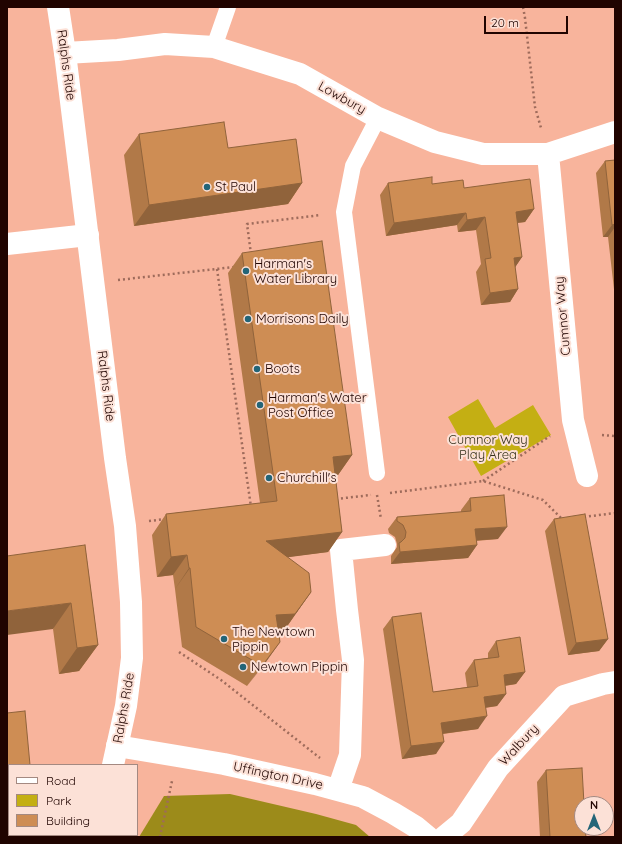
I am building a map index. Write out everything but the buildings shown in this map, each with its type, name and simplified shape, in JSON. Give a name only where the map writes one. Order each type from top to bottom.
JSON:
[{"type":"street","name":"Ralphs Ride","points":[[58,7],[115,458],[125,526],[131,602],[132,658],[126,706],[115,756]]},
{"type":"street","name":"Lowbury","points":[[65,53],[118,50],[165,44],[214,47],[300,74],[378,118],[435,142],[483,154],[548,154],[615,132]]},
{"type":"street","name":"Cumnor Way","points":[[548,154],[573,420],[587,476]]},
{"type":"street","points":[[7,244],[88,235]]},
{"type":"street","points":[[338,790],[350,755],[353,660],[341,550],[385,545]]},
{"type":"street","name":"Walbury","points":[[444,837],[461,823],[498,768],[564,696],[603,684],[615,682]]},
{"type":"street","name":"Uffington Drive","points":[[115,756],[177,756],[224,764],[338,790],[363,797],[375,803],[416,827],[428,837]]},
{"type":"lane","points":[[214,47],[228,7]]},
{"type":"lane","points":[[377,473],[344,212],[353,166],[378,118]]},
{"type":"path","points":[[523,7],[535,107],[548,154]]},
{"type":"path","points":[[252,258],[247,224],[344,212]]},
{"type":"path","points":[[116,280],[238,266]]},
{"type":"path","points":[[217,269],[251,508],[244,509]]},
{"type":"path","points":[[483,481],[573,420]]},
{"type":"path","points":[[385,493],[483,481],[543,500],[562,519],[569,518]]},
{"type":"path","points":[[330,499],[377,494]]},
{"type":"path","points":[[577,517],[615,513]]},
{"type":"path","points":[[145,522],[168,519]]},
{"type":"path","points":[[179,652],[221,680],[320,758],[334,746],[350,755]]},
{"type":"path","points":[[160,837],[172,779]]},
{"type":"green space","name":"Cumnor Way Play Area","points":[[478,399],[495,428],[533,405],[551,435],[481,476],[448,417]]},
{"type":"shaded area","points":[[230,794],[356,825],[370,837],[139,837],[164,796]]},
{"type":"place","name":"St Paul","points":[[207,187]]},
{"type":"place","name":"Harman's Water Library","points":[[246,271]]},
{"type":"place","name":"Morrisons Daily","points":[[248,319]]},
{"type":"place","name":"Boots","points":[[257,369]]},
{"type":"place","name":"Harman's Water Post Office","points":[[260,405]]},
{"type":"place","name":"Churchill's","points":[[269,478]]},
{"type":"place","name":"The Newtown Pippin","points":[[224,639]]},
{"type":"place","name":"Newtown Pippin","points":[[243,667]]}]
